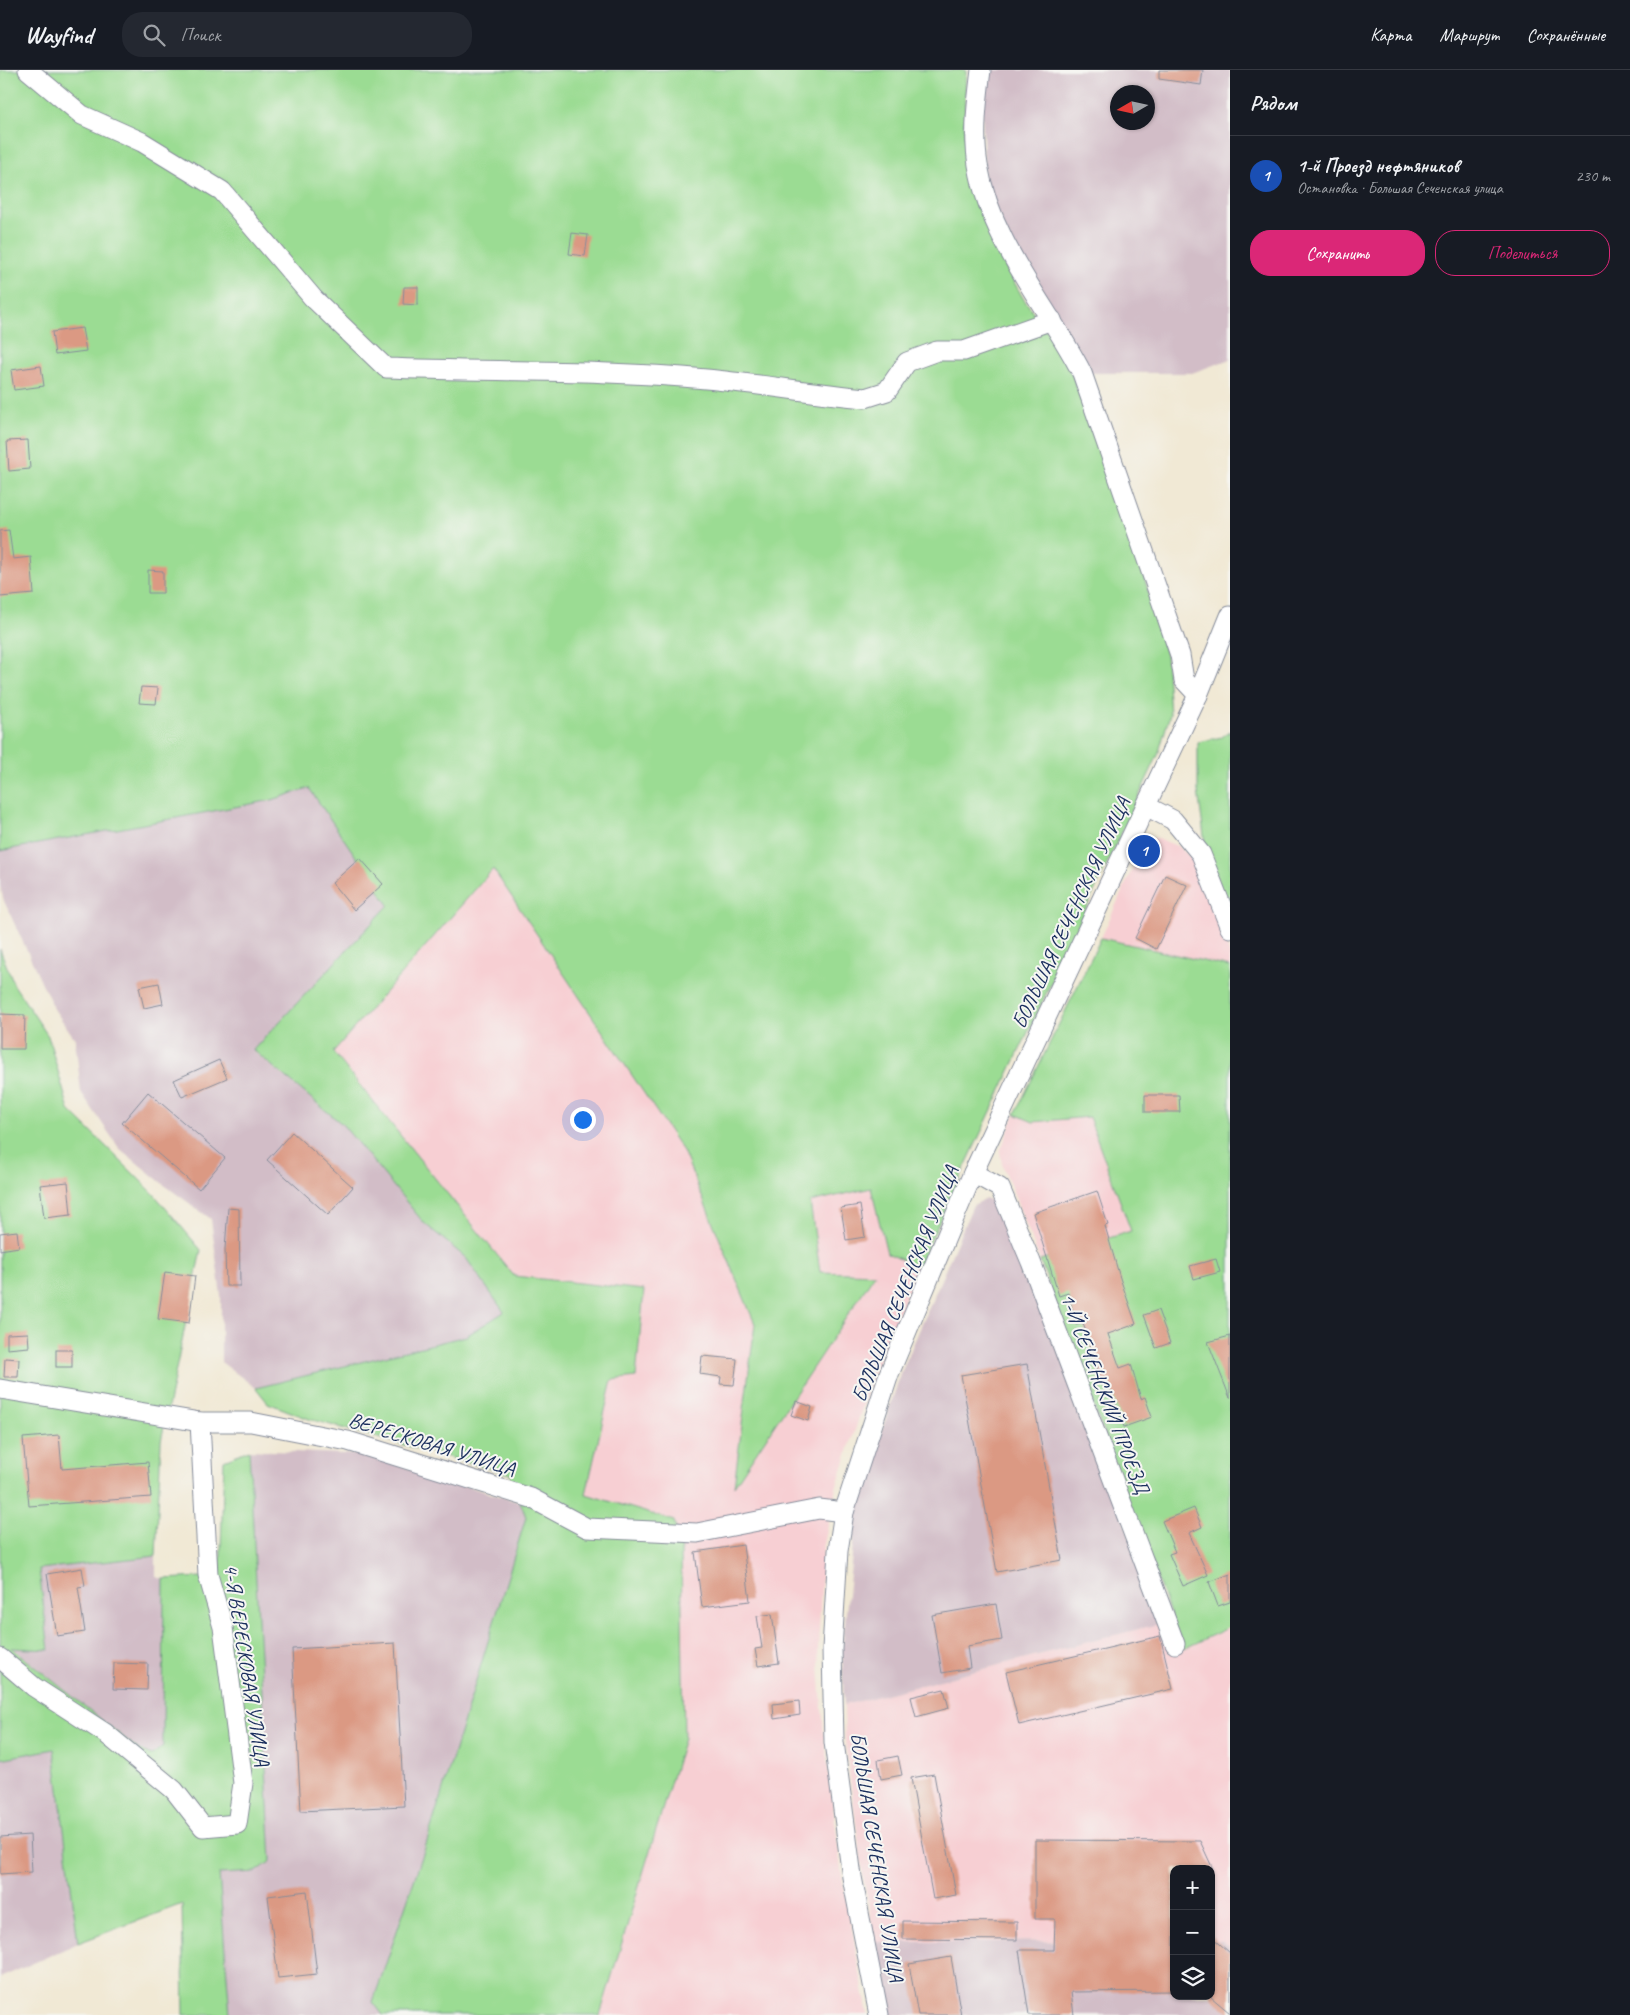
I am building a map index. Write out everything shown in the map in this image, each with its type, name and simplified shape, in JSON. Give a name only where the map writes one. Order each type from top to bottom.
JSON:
[{"type":"street","points":[[28,70],[82,115],[142,142],[222,190],[313,298],[386,368],[467,371],[528,369],[706,379],[865,398],[887,391],[907,362],[937,351],[964,351],[1052,320]]},
{"type":"street","points":[[981,70],[975,127],[978,165],[985,194],[1011,252],[1082,373],[1180,655],[1184,680],[1198,695]]},
{"type":"street","name":"БОЛЬШАЯ СЕЧЕНСКАЯ УЛИЦА","points":[[879,2015],[852,1877],[834,1742],[832,1649],[838,1551],[844,1512],[889,1374],[974,1173],[1198,695],[1230,616]]},
{"type":"street","points":[[1146,806],[1173,820],[1201,854],[1230,928]]},
{"type":"street","name":"1-Й СЕЧЕНСКИЙ ПРОЕЗД","points":[[974,1173],[1000,1188],[1032,1262],[1175,1644]]},
{"type":"street","name":"ВЕРЕСКОВАЯ УЛИЦА","points":[[0,1389],[200,1422],[251,1422],[348,1441],[530,1498],[587,1528],[697,1533],[819,1509],[844,1512]]},
{"type":"street","name":"4-Я ВЕРЕСКОВАЯ УЛИЦА","points":[[0,1658],[34,1687],[105,1733],[174,1790],[202,1828],[237,1824],[243,1783],[222,1627],[208,1576],[200,1422]]},
{"type":"shaded area","points":[[981,70],[1230,70],[1230,359],[1192,373],[1082,373],[985,194]]},
{"type":"shaded area","points":[[309,788],[389,905],[253,1051],[342,1124],[424,1223],[466,1258],[504,1312],[466,1336],[256,1388],[221,1362],[221,1296],[211,1219],[163,1184],[119,1148],[81,1092],[75,1039],[54,1009],[4,901],[0,886],[0,851],[272,800]]},
{"type":"shaded area","points":[[1157,838],[1177,846],[1195,860],[1230,955],[1230,967],[1101,938],[1145,841]]},
{"type":"shaded area","points":[[493,868],[683,1151],[755,1324],[735,1484],[875,1275],[820,1272],[810,1202],[871,1188],[887,1253],[918,1267],[875,1369],[836,1488],[823,1549],[818,1651],[824,1735],[842,1877],[868,2015],[600,2015],[684,1738],[681,1549],[674,1521],[586,1494],[612,1380],[644,1291],[514,1276],[333,1052]]},
{"type":"shaded area","points":[[1015,1114],[1033,1122],[1089,1117],[1131,1232],[1040,1260],[1002,1164],[1000,1152]]},
{"type":"shaded area","points":[[986,1199],[997,1202],[1027,1262],[1162,1623],[844,1705],[842,1652],[857,1507],[901,1373],[973,1205]]},
{"type":"shaded area","points":[[249,1450],[366,1455],[521,1503],[526,1517],[425,1848],[373,2002],[383,2015],[230,2015],[218,1873],[256,1872],[271,1861]]},
{"type":"shaded area","points":[[156,1556],[156,1577],[164,1579],[163,1746],[152,1755],[139,1750],[12,1647],[49,1649],[39,1569]]},
{"type":"shaded area","points":[[1162,1623],[1174,1654],[1230,1627],[1230,1948],[1222,1941],[1215,1941],[1215,1865],[1170,1865],[1170,1941],[875,1942],[863,1875],[845,1741],[844,1705]]},
{"type":"shaded area","points":[[54,1749],[78,1943],[0,1978],[0,1759]]},
{"type":"shaded area","points":[[1170,1941],[1170,2000],[1215,2000],[1215,1941],[1222,1941],[1230,1948],[1230,2015],[889,2015],[875,1942]]},
{"type":"green space","points":[[0,70],[966,70],[965,170],[974,199],[1000,257],[1023,298],[1054,340],[1073,377],[1141,566],[1166,655],[1170,714],[1158,755],[918,1267],[887,1253],[871,1188],[810,1202],[820,1272],[875,1274],[734,1486],[755,1324],[683,1151],[493,869],[333,1052],[514,1276],[644,1290],[636,1377],[612,1380],[586,1494],[674,1521],[681,1549],[684,1738],[600,2015],[383,2015],[373,2002],[425,1848],[526,1517],[510,1474],[309,1419],[268,1403],[256,1388],[466,1336],[504,1312],[466,1258],[424,1223],[342,1124],[253,1050],[389,905],[309,788],[272,800],[0,851]]},
{"type":"green space","points":[[1230,731],[1230,912],[1206,851],[1198,791],[1198,742],[1222,737]]},
{"type":"green space","points":[[1101,938],[1230,967],[1230,1627],[1183,1649],[1040,1260],[1131,1231],[1089,1117],[1033,1122],[1015,1114]]},
{"type":"green space","points":[[0,949],[14,985],[48,1036],[69,1110],[153,1193],[201,1250],[161,1441],[156,1556],[39,1569],[49,1650],[12,1648],[139,1750],[152,1755],[163,1746],[164,1579],[220,1576],[224,1460],[249,1450],[271,1861],[256,1872],[219,1874],[230,2015],[184,2015],[182,1904],[78,1943],[54,1749],[0,1759]]},
{"type":"building","points":[[1159,70],[1203,70],[1201,85],[1159,79]]},
{"type":"building","points":[[572,233],[588,235],[585,256],[569,254]]},
{"type":"building","points":[[404,287],[418,287],[418,305],[403,304]]},
{"type":"building","points":[[82,328],[86,351],[55,355],[52,332]]},
{"type":"building","points":[[41,366],[44,386],[14,390],[11,370]]},
{"type":"building","points":[[28,440],[30,469],[9,471],[7,441]]},
{"type":"building","points":[[9,530],[13,559],[31,557],[34,594],[0,597],[0,531]]},
{"type":"building","points":[[148,570],[163,571],[163,593],[148,593]]},
{"type":"building","points":[[141,687],[158,688],[156,704],[139,703]]},
{"type":"building","points":[[360,858],[383,884],[354,910],[332,883]]},
{"type":"building","points":[[1165,875],[1187,885],[1156,949],[1135,938]]},
{"type":"building","points":[[159,983],[163,1004],[144,1008],[139,987]]},
{"type":"building","points":[[0,1014],[25,1015],[24,1049],[0,1049]]},
{"type":"building","points":[[219,1060],[227,1078],[182,1097],[174,1080]]},
{"type":"building","points":[[148,1092],[225,1158],[199,1189],[122,1123]]},
{"type":"building","points":[[1145,1095],[1179,1095],[1180,1112],[1145,1112]]},
{"type":"building","points":[[292,1132],[353,1187],[328,1215],[267,1160]]},
{"type":"building","points":[[68,1182],[71,1215],[44,1218],[40,1185]]},
{"type":"building","points":[[1097,1191],[1108,1225],[1105,1226],[1120,1278],[1136,1324],[1108,1334],[1120,1368],[1131,1364],[1141,1399],[1145,1397],[1152,1417],[1124,1427],[1110,1388],[1104,1389],[1083,1323],[1076,1325],[1068,1293],[1059,1296],[1033,1213]]},
{"type":"building","points":[[860,1205],[865,1237],[846,1240],[841,1208]]},
{"type":"building","points":[[228,1208],[239,1209],[240,1286],[226,1286],[225,1249]]},
{"type":"building","points":[[17,1231],[19,1247],[0,1250],[0,1233]]},
{"type":"building","points":[[1216,1259],[1220,1272],[1194,1279],[1190,1266]]},
{"type":"building","points":[[165,1272],[195,1276],[189,1323],[158,1319]]},
{"type":"building","points":[[1158,1310],[1170,1343],[1156,1348],[1144,1315]]},
{"type":"building","points":[[28,1333],[29,1347],[7,1349],[7,1334]]},
{"type":"building","points":[[1230,1336],[1230,1398],[1208,1342]]},
{"type":"building","points":[[56,1350],[72,1350],[72,1367],[56,1367]]},
{"type":"building","points":[[702,1356],[737,1359],[734,1385],[720,1384],[721,1377],[700,1374]]},
{"type":"building","points":[[5,1358],[19,1359],[18,1377],[4,1377]]},
{"type":"building","points":[[1027,1364],[1062,1560],[997,1572],[961,1375]]},
{"type":"building","points":[[796,1401],[812,1407],[808,1421],[791,1415]]},
{"type":"building","points":[[59,1435],[62,1469],[148,1462],[151,1497],[29,1506],[23,1438]]},
{"type":"building","points":[[1194,1508],[1202,1527],[1189,1533],[1208,1575],[1183,1586],[1169,1554],[1175,1552],[1162,1521]]},
{"type":"building","points":[[743,1545],[750,1601],[702,1607],[695,1552]]},
{"type":"building","points":[[82,1568],[85,1586],[78,1587],[85,1632],[57,1636],[47,1574]]},
{"type":"building","points":[[1230,1574],[1230,1602],[1218,1606],[1209,1582]]},
{"type":"building","points":[[996,1604],[1002,1640],[967,1646],[970,1668],[942,1673],[932,1615]]},
{"type":"building","points":[[772,1614],[779,1663],[758,1666],[755,1649],[762,1648],[757,1616]]},
{"type":"building","points":[[1160,1636],[1173,1689],[1019,1725],[1006,1672]]},
{"type":"building","points":[[395,1643],[404,1806],[301,1811],[292,1649]]},
{"type":"building","points":[[114,1663],[148,1664],[147,1690],[113,1689]]},
{"type":"building","points":[[944,1689],[949,1708],[916,1717],[911,1697]]},
{"type":"building","points":[[799,1701],[800,1715],[774,1719],[773,1704]]},
{"type":"building","points":[[898,1756],[902,1775],[881,1779],[878,1760]]},
{"type":"building","points":[[934,1774],[956,1895],[933,1899],[911,1778]]},
{"type":"building","points":[[30,1835],[32,1872],[0,1874],[0,1837]]},
{"type":"building","points":[[1035,1840],[1200,1841],[1211,1865],[1170,1865],[1170,1991],[1071,1992],[1074,2015],[1029,2015],[1019,1950],[1054,1950],[1055,1919],[1035,1919]]},
{"type":"building","points":[[307,1891],[317,1974],[278,1978],[268,1896]]},
{"type":"building","points":[[903,1921],[1017,1922],[1017,1940],[903,1939]]},
{"type":"building","points":[[1215,1940],[1230,1953],[1230,2013],[1215,2000]]},
{"type":"building","points":[[951,1957],[961,2015],[918,2015],[909,1964]]},
{"type":"place","name":"1-й Проезд нефтяников","points":[[1144,851]]}]
